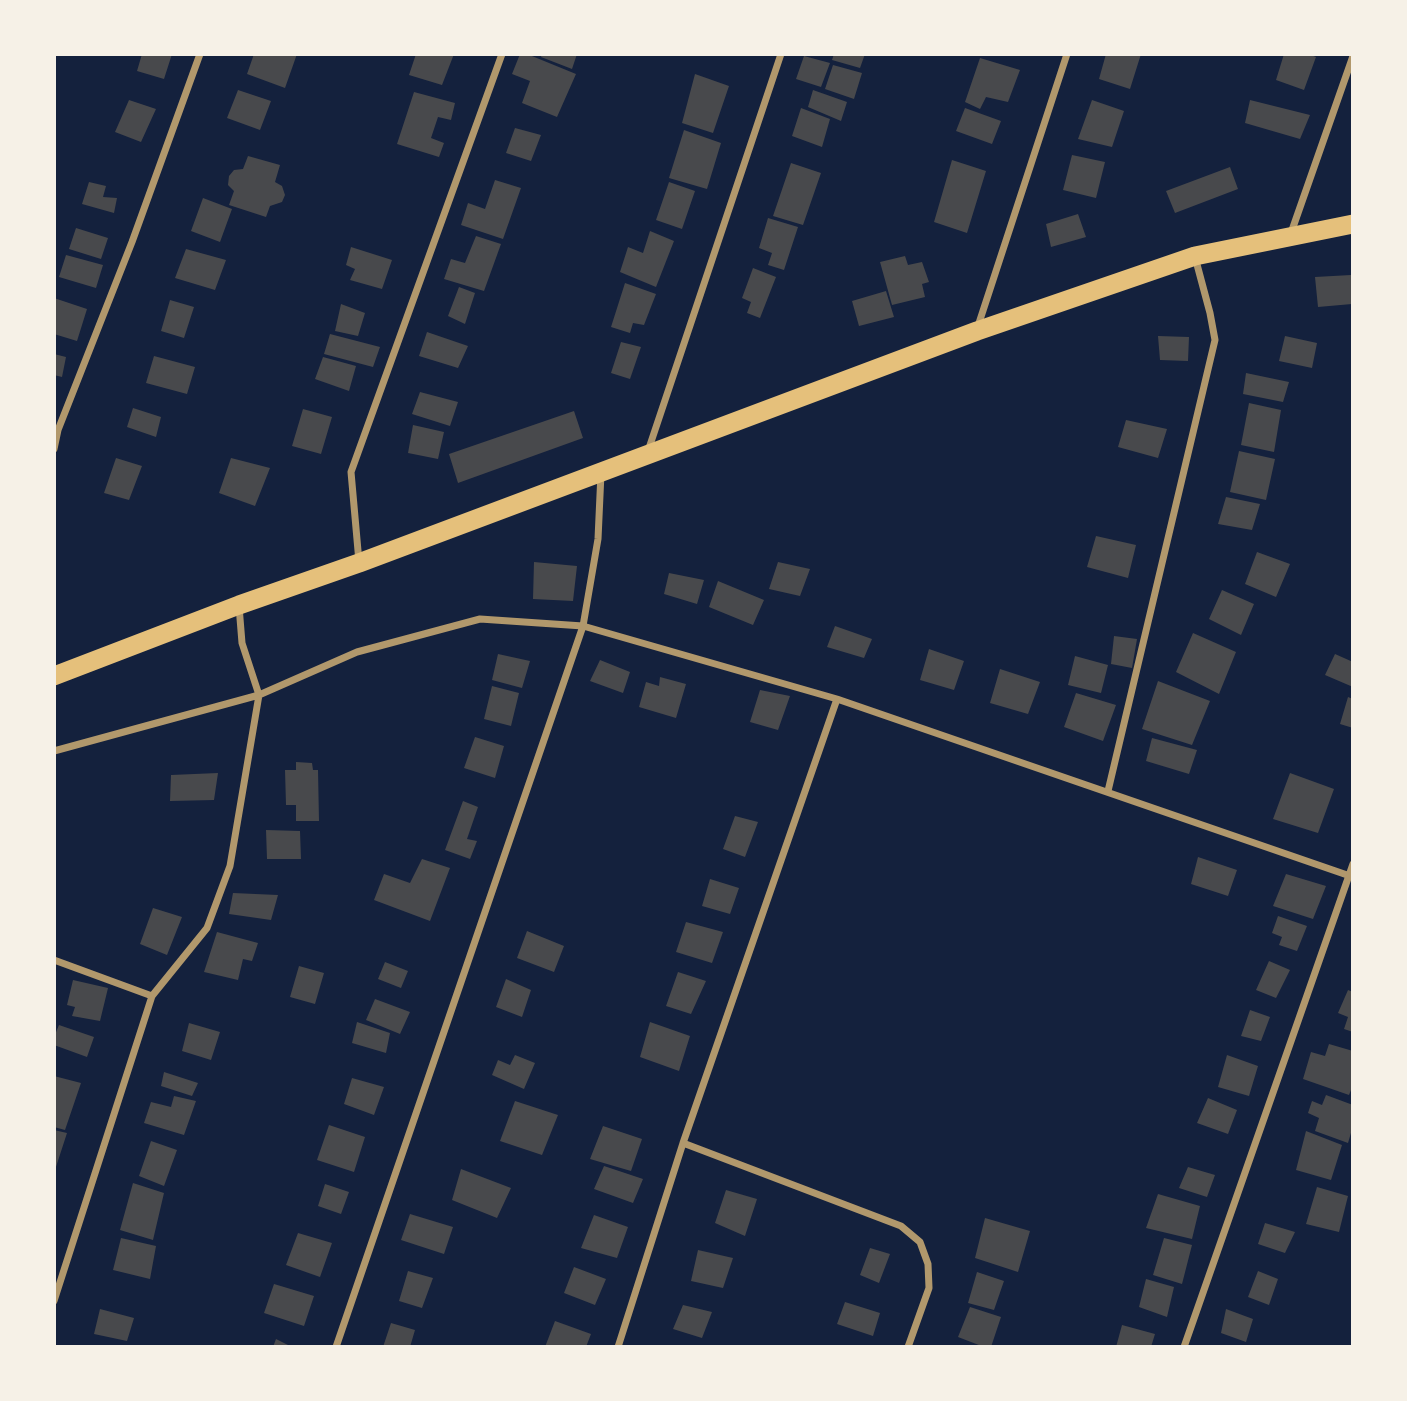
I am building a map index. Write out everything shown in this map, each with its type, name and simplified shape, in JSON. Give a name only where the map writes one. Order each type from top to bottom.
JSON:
[{"type":"highway","points":[[54,676],[976,331],[1195,256],[1353,224]]},
{"type":"street","points":[[54,449],[58,430],[132,242],[200,54]]},
{"type":"street","points":[[359,563],[351,472],[502,54]]},
{"type":"street","points":[[646,455],[781,54]]},
{"type":"street","points":[[976,331],[1067,54]]},
{"type":"street","points":[[1290,236],[1353,56]]},
{"type":"street","points":[[1108,791],[1215,340],[1195,256]]},
{"type":"street","points":[[336,1347],[583,626],[598,539],[601,472]]},
{"type":"street","points":[[54,1301],[152,996],[207,928],[230,866],[259,695],[242,643],[239,605]]},
{"type":"street","points":[[54,751],[259,695],[357,652],[480,619],[583,626],[837,699],[1351,876]]},
{"type":"street","points":[[618,1347],[683,1143],[837,699]]},
{"type":"street","points":[[1184,1347],[1353,864]]},
{"type":"street","points":[[54,960],[152,996]]},
{"type":"street","points":[[683,1143],[901,1226],[920,1242],[928,1264],[929,1288],[908,1347]]},
{"type":"building","points":[[142,54],[172,54],[164,79],[137,71]]},
{"type":"building","points":[[254,54],[297,54],[285,88],[247,74]]},
{"type":"building","points":[[416,54],[454,54],[442,85],[409,75]]},
{"type":"building","points":[[520,54],[527,54],[576,74],[557,117],[522,103],[530,81],[512,74]]},
{"type":"building","points":[[542,54],[577,54],[572,69],[541,57]]},
{"type":"building","points":[[834,54],[865,54],[860,68],[832,60]]},
{"type":"building","points":[[1106,54],[1141,54],[1130,89],[1099,79]]},
{"type":"building","points":[[1284,54],[1308,54],[1316,57],[1304,90],[1276,80]]},
{"type":"building","points":[[804,56],[830,63],[821,87],[796,79]]},
{"type":"building","points":[[980,58],[1020,70],[1008,102],[986,97],[980,109],[965,102]]},
{"type":"building","points":[[833,65],[862,73],[854,99],[825,89]]},
{"type":"building","points":[[695,74],[729,86],[713,133],[682,123]]},
{"type":"building","points":[[238,90],[271,101],[260,130],[227,118]]},
{"type":"building","points":[[813,90],[847,102],[841,121],[808,107]]},
{"type":"building","points":[[414,92],[455,103],[451,120],[438,117],[431,138],[444,143],[439,157],[397,144]]},
{"type":"building","points":[[129,100],[156,109],[141,142],[115,132]]},
{"type":"building","points":[[1092,100],[1124,111],[1112,147],[1078,139]]},
{"type":"building","points":[[1250,100],[1310,115],[1300,139],[1245,123]]},
{"type":"building","points":[[801,108],[830,119],[822,147],[792,136]]},
{"type":"building","points":[[965,108],[1001,121],[992,144],[956,131]]},
{"type":"building","points":[[515,128],[541,135],[531,161],[506,153]]},
{"type":"building","points":[[684,130],[721,143],[707,189],[669,178]]},
{"type":"building","points":[[1072,155],[1105,162],[1096,198],[1063,190]]},
{"type":"building","points":[[248,156],[280,165],[275,182],[282,186],[285,195],[282,202],[270,206],[266,217],[229,205],[234,191],[228,185],[229,176],[234,170],[243,169]]},
{"type":"building","points":[[952,160],[986,171],[967,233],[934,222]]},
{"type":"building","points":[[791,163],[821,173],[803,225],[773,216]]},
{"type":"building","points":[[1230,167],[1238,189],[1175,213],[1166,191]]},
{"type":"building","points":[[495,180],[521,188],[503,239],[461,225],[468,203],[485,209]]},
{"type":"building","points":[[89,182],[106,186],[103,197],[117,198],[114,213],[82,204]]},
{"type":"building","points":[[669,182],[695,191],[682,229],[656,220]]},
{"type":"building","points":[[203,198],[232,209],[220,242],[191,231]]},
{"type":"building","points":[[1078,214],[1086,237],[1051,247],[1046,224]]},
{"type":"building","points":[[768,218],[798,227],[784,270],[768,265],[772,253],[759,248]]},
{"type":"building","points":[[76,228],[108,238],[101,259],[69,249]]},
{"type":"building","points":[[650,231],[674,241],[656,287],[620,272],[628,247],[643,253]]},
{"type":"building","points":[[476,236],[501,244],[484,291],[444,279],[451,259],[465,263]]},
{"type":"building","points":[[351,247],[392,260],[382,289],[350,280],[355,269],[346,265]]},
{"type":"building","points":[[186,249],[226,260],[215,290],[175,278]]},
{"type":"building","points":[[66,255],[103,265],[96,288],[59,277]]},
{"type":"building","points":[[905,256],[908,265],[922,262],[929,282],[922,284],[925,297],[892,305],[880,262]]},
{"type":"building","points":[[753,268],[776,277],[760,318],[747,313],[751,302],[742,298]]},
{"type":"building","points":[[1351,275],[1352,304],[1318,307],[1315,277]]},
{"type":"building","points":[[625,283],[656,294],[644,325],[633,323],[630,333],[611,327]]},
{"type":"building","points":[[459,287],[475,293],[465,324],[448,316]]},
{"type":"building","points":[[886,291],[894,317],[859,326],[852,301]]},
{"type":"building","points":[[54,298],[87,309],[77,341],[54,334]]},
{"type":"building","points":[[170,300],[194,307],[184,338],[161,331]]},
{"type":"building","points":[[341,304],[365,313],[358,336],[335,331]]},
{"type":"building","points":[[427,332],[468,346],[458,368],[419,356]]},
{"type":"building","points":[[330,334],[380,347],[373,367],[324,354]]},
{"type":"building","points":[[1158,336],[1189,337],[1188,361],[1160,360]]},
{"type":"building","points":[[1285,336],[1317,343],[1312,368],[1279,361]]},
{"type":"building","points":[[621,342],[641,347],[630,379],[611,373]]},
{"type":"building","points":[[54,354],[66,357],[62,377],[54,375]]},
{"type":"building","points":[[154,356],[195,367],[187,394],[146,383]]},
{"type":"building","points":[[323,357],[356,366],[349,391],[315,379]]},
{"type":"building","points":[[1246,373],[1289,382],[1283,402],[1243,394]]},
{"type":"building","points":[[420,392],[458,402],[450,426],[412,414]]},
{"type":"building","points":[[1249,403],[1281,410],[1274,452],[1241,445]]},
{"type":"building","points":[[133,408],[161,417],[156,437],[127,427]]},
{"type":"building","points":[[303,409],[332,417],[321,454],[292,446]]},
{"type":"building","points":[[574,411],[583,438],[458,483],[449,454]]},
{"type":"building","points":[[1126,420],[1167,429],[1158,458],[1118,447]]},
{"type":"building","points":[[413,425],[444,432],[438,459],[408,453]]},
{"type":"building","points":[[1239,451],[1275,459],[1266,500],[1230,492]]},
{"type":"building","points":[[116,458],[142,466],[129,500],[104,493]]},
{"type":"building","points":[[231,458],[270,468],[255,506],[219,493]]},
{"type":"building","points":[[1226,497],[1260,504],[1252,530],[1218,524]]},
{"type":"building","points":[[1096,536],[1136,545],[1128,578],[1087,567]]},
{"type":"building","points":[[1257,552],[1290,564],[1276,597],[1245,584]]},
{"type":"building","points":[[534,562],[577,566],[573,601],[533,599]]},
{"type":"building","points":[[778,562],[810,569],[800,596],[769,589]]},
{"type":"building","points":[[669,573],[704,580],[697,604],[664,594]]},
{"type":"building","points":[[718,581],[764,600],[753,625],[709,607]]},
{"type":"building","points":[[1222,590],[1254,604],[1241,635],[1209,619]]},
{"type":"building","points":[[835,626],[872,639],[864,658],[827,647]]},
{"type":"building","points":[[1193,633],[1236,652],[1219,694],[1176,672]]},
{"type":"building","points":[[1114,636],[1137,639],[1132,668],[1111,664]]},
{"type":"building","points":[[929,649],[964,661],[954,690],[920,680]]},
{"type":"building","points":[[498,654],[530,661],[522,688],[492,680]]},
{"type":"building","points":[[1335,654],[1353,662],[1353,687],[1325,675]]},
{"type":"building","points":[[1075,656],[1108,665],[1101,693],[1068,685]]},
{"type":"building","points":[[600,660],[630,672],[623,693],[590,681]]},
{"type":"building","points":[[1000,669],[1040,682],[1028,714],[990,703]]},
{"type":"building","points":[[660,677],[686,684],[676,718],[639,707],[646,682],[659,686]]},
{"type":"building","points":[[1158,681],[1210,701],[1192,745],[1142,729]]},
{"type":"building","points":[[492,686],[519,693],[511,726],[484,719]]},
{"type":"building","points":[[760,690],[790,696],[778,730],[750,722]]},
{"type":"building","points":[[1076,693],[1116,705],[1103,741],[1064,727]]},
{"type":"building","points":[[1348,697],[1353,699],[1353,728],[1340,724]]},
{"type":"building","points":[[475,737],[504,746],[495,778],[464,768]]},
{"type":"building","points":[[1152,738],[1197,750],[1189,774],[1146,761]]},
{"type":"building","points":[[296,762],[312,763],[313,770],[318,770],[319,821],[296,821],[296,805],[286,805],[285,770],[296,770]]},
{"type":"building","points":[[218,773],[214,800],[170,801],[171,775]]},
{"type":"building","points":[[1290,773],[1334,789],[1318,833],[1273,819]]},
{"type":"building","points":[[463,801],[478,807],[467,839],[477,841],[470,859],[445,850]]},
{"type":"building","points":[[735,816],[758,822],[745,857],[723,849]]},
{"type":"building","points":[[266,830],[300,831],[301,859],[267,859]]},
{"type":"building","points":[[1198,857],[1237,870],[1228,896],[1191,884]]},
{"type":"building","points":[[422,859],[450,868],[430,921],[374,900],[384,874],[410,883]]},
{"type":"building","points":[[1286,874],[1326,886],[1313,919],[1273,906]]},
{"type":"building","points":[[710,879],[739,888],[730,914],[702,906]]},
{"type":"building","points":[[233,893],[278,895],[271,920],[229,914]]},
{"type":"building","points":[[153,908],[182,917],[167,955],[140,944]]},
{"type":"building","points":[[1278,916],[1307,926],[1297,951],[1279,945],[1282,937],[1272,933]]},
{"type":"building","points":[[686,922],[723,932],[712,963],[676,952]]},
{"type":"building","points":[[527,931],[564,946],[554,972],[517,958]]},
{"type":"building","points":[[217,932],[258,943],[252,961],[243,959],[238,980],[204,972]]},
{"type":"building","points":[[1269,961],[1290,970],[1276,998],[1256,990]]},
{"type":"building","points":[[385,962],[408,971],[401,988],[378,979]]},
{"type":"building","points":[[299,966],[324,973],[315,1004],[290,997]]},
{"type":"building","points":[[678,972],[706,981],[691,1014],[666,1006]]},
{"type":"building","points":[[506,979],[531,990],[522,1017],[496,1007]]},
{"type":"building","points":[[73,980],[108,988],[100,1021],[72,1016],[75,1007],[67,1005]]},
{"type":"building","points":[[1348,990],[1353,992],[1353,1032],[1344,1029],[1348,1017],[1338,1013]]},
{"type":"building","points":[[375,999],[410,1012],[400,1034],[366,1020]]},
{"type":"building","points":[[1250,1010],[1270,1017],[1261,1041],[1241,1036]]},
{"type":"building","points":[[357,1022],[390,1033],[386,1053],[352,1043]]},
{"type":"building","points":[[650,1022],[690,1036],[679,1071],[640,1057]]},
{"type":"building","points":[[189,1023],[220,1032],[211,1060],[182,1051]]},
{"type":"building","points":[[59,1025],[94,1037],[87,1057],[54,1045]]},
{"type":"building","points":[[1329,1044],[1353,1051],[1353,1085],[1349,1095],[1303,1079],[1311,1052],[1325,1056]]},
{"type":"building","points":[[515,1055],[535,1063],[524,1089],[492,1075],[498,1060],[510,1065]]},
{"type":"building","points":[[1227,1055],[1258,1066],[1249,1096],[1218,1087]]},
{"type":"building","points":[[164,1072],[198,1083],[192,1096],[161,1086]]},
{"type":"building","points":[[54,1076],[81,1083],[65,1130],[54,1127]]},
{"type":"building","points":[[352,1078],[384,1087],[374,1115],[344,1104]]},
{"type":"building","points":[[1326,1095],[1353,1105],[1353,1126],[1348,1143],[1315,1131],[1319,1118],[1308,1113],[1312,1101],[1322,1105]]},
{"type":"building","points":[[174,1096],[196,1101],[184,1135],[144,1123],[151,1102],[171,1107]]},
{"type":"building","points":[[1208,1098],[1237,1110],[1228,1134],[1197,1123]]},
{"type":"building","points":[[515,1101],[558,1115],[542,1155],[500,1141]]},
{"type":"building","points":[[329,1125],[365,1137],[354,1172],[317,1160]]},
{"type":"building","points":[[603,1126],[642,1139],[631,1171],[590,1159]]},
{"type":"building","points":[[54,1130],[67,1133],[55,1170],[54,1170]]},
{"type":"building","points":[[1306,1131],[1342,1145],[1331,1180],[1296,1170]]},
{"type":"building","points":[[151,1141],[177,1150],[164,1186],[139,1176]]},
{"type":"building","points":[[604,1166],[643,1179],[633,1203],[594,1189]]},
{"type":"building","points":[[1188,1167],[1215,1175],[1207,1197],[1179,1188]]},
{"type":"building","points":[[461,1169],[511,1188],[497,1218],[452,1200]]},
{"type":"building","points":[[133,1183],[164,1193],[153,1240],[120,1230]]},
{"type":"building","points":[[325,1184],[349,1192],[341,1214],[318,1206]]},
{"type":"building","points":[[1317,1187],[1348,1196],[1339,1232],[1306,1224]]},
{"type":"building","points":[[726,1190],[757,1199],[745,1236],[715,1223]]},
{"type":"building","points":[[1158,1194],[1200,1206],[1192,1239],[1146,1228]]},
{"type":"building","points":[[410,1214],[453,1227],[444,1254],[401,1240]]},
{"type":"building","points":[[594,1215],[628,1227],[617,1258],[581,1248]]},
{"type":"building","points":[[985,1218],[1030,1231],[1018,1272],[975,1258]]},
{"type":"building","points":[[1265,1223],[1295,1232],[1285,1253],[1258,1244]]},
{"type":"building","points":[[298,1233],[332,1243],[320,1277],[286,1265]]},
{"type":"building","points":[[121,1238],[156,1246],[150,1279],[113,1270]]},
{"type":"building","points":[[1164,1238],[1192,1245],[1182,1284],[1153,1275]]},
{"type":"building","points":[[870,1248],[890,1254],[879,1283],[860,1275]]},
{"type":"building","points":[[698,1250],[733,1258],[723,1288],[691,1281]]},
{"type":"building","points":[[574,1267],[606,1279],[595,1305],[564,1293]]},
{"type":"building","points":[[408,1271],[433,1278],[422,1308],[399,1301]]},
{"type":"building","points":[[1258,1271],[1278,1279],[1269,1305],[1248,1297]]},
{"type":"building","points":[[977,1272],[1004,1281],[994,1310],[968,1303]]},
{"type":"building","points":[[1146,1279],[1174,1287],[1167,1317],[1139,1307]]},
{"type":"building","points":[[274,1284],[314,1296],[304,1326],[264,1313]]},
{"type":"building","points":[[845,1302],[880,1313],[873,1336],[837,1324]]},
{"type":"building","points":[[683,1305],[712,1312],[702,1338],[673,1329]]},
{"type":"building","points":[[970,1307],[1001,1317],[991,1347],[958,1337]]},
{"type":"building","points":[[100,1309],[134,1318],[127,1341],[94,1334]]},
{"type":"building","points":[[1226,1309],[1253,1319],[1246,1342],[1221,1333]]},
{"type":"building","points":[[555,1321],[591,1334],[586,1347],[545,1347]]},
{"type":"building","points":[[391,1323],[415,1330],[410,1347],[383,1347]]},
{"type":"building","points":[[1122,1325],[1155,1334],[1151,1347],[1116,1347]]},
{"type":"building","points":[[276,1339],[292,1347],[273,1347]]}]
